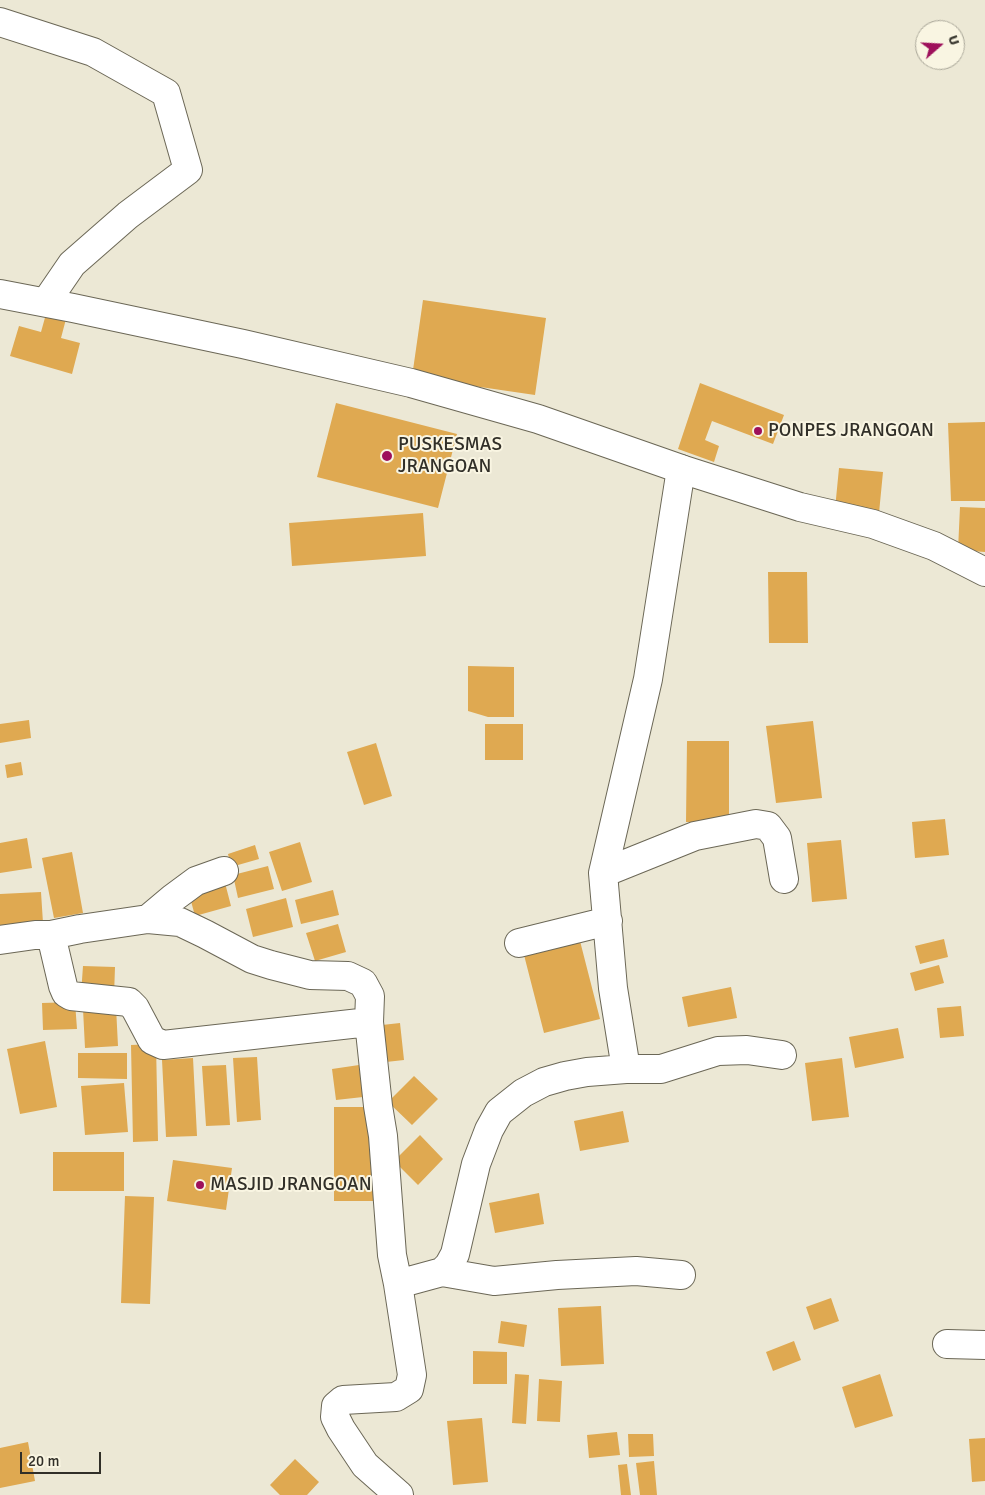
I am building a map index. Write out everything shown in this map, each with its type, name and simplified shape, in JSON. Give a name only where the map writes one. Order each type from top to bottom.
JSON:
[{"type":"street","points":[[0,22],[93,52],[166,93],[188,170],[128,215],[72,264],[46,302]]},
{"type":"street","points":[[0,294],[243,344],[411,382],[538,419],[681,469],[800,507],[873,524],[934,546],[985,572]]},
{"type":"street","points":[[626,1068],[612,988],[603,873],[648,679],[681,469]]},
{"type":"street","points":[[603,873],[695,836],[756,824],[768,826],[777,838],[784,879]]},
{"type":"street","points":[[148,919],[196,881],[224,871]]},
{"type":"street","points":[[0,940],[35,935],[51,935],[148,919],[180,922],[252,959],[310,975],[348,976],[363,983],[370,996],[369,1022],[383,1136],[392,1256],[412,1375],[409,1389],[396,1397],[343,1400],[336,1406],[335,1417],[364,1465],[399,1495]]},
{"type":"street","points":[[519,943],[608,921]]},
{"type":"street","points":[[51,935],[66,993],[71,996],[129,1002],[152,1040],[163,1045],[369,1022]]},
{"type":"street","points":[[398,1284],[442,1272],[450,1265],[455,1254],[476,1164],[489,1130],[499,1112],[523,1093],[544,1082],[565,1076],[626,1068],[661,1069],[718,1051],[747,1050],[782,1055]]},
{"type":"street","points":[[442,1272],[494,1282],[557,1275],[636,1270],[681,1275]]},
{"type":"street","points":[[947,1344],[985,1345]]},
{"type":"building","points":[[423,300],[546,318],[535,395],[412,377]]},
{"type":"building","points":[[46,314],[66,319],[61,338],[80,343],[72,374],[10,356],[19,326],[41,332]]},
{"type":"building","name":"PONPES JRANGOAN","points":[[700,383],[784,415],[773,444],[712,421],[705,440],[719,446],[714,462],[678,449]]},
{"type":"building","name":"PUSKESMAS JRANGOAN","points":[[336,403],[457,434],[438,508],[317,477]]},
{"type":"building","points":[[985,422],[985,501],[951,501],[948,423]]},
{"type":"building","points":[[839,468],[883,472],[879,513],[835,509]]},
{"type":"building","points":[[960,507],[985,508],[985,552],[958,550]]},
{"type":"building","points":[[423,513],[426,556],[292,566],[289,523]]},
{"type":"building","points":[[768,572],[807,572],[808,643],[769,643]]},
{"type":"building","points":[[468,666],[514,667],[514,717],[488,717],[468,711]]},
{"type":"building","points":[[29,720],[31,738],[0,743],[0,724]]},
{"type":"building","points":[[813,721],[822,798],[776,803],[766,726]]},
{"type":"building","points":[[485,724],[523,724],[523,760],[485,760]]},
{"type":"building","points":[[687,741],[729,741],[729,822],[686,822]]},
{"type":"building","points":[[376,743],[392,796],[364,805],[347,752]]},
{"type":"building","points":[[21,762],[23,775],[7,778],[5,765]]},
{"type":"building","points":[[945,819],[949,855],[915,858],[912,822]]},
{"type":"building","points":[[27,838],[32,868],[0,873],[0,843]]},
{"type":"building","points":[[841,840],[847,899],[812,902],[807,843]]},
{"type":"building","points":[[300,842],[312,882],[282,891],[269,852]]},
{"type":"building","points":[[255,845],[259,859],[231,867],[228,854]]},
{"type":"building","points":[[72,852],[83,913],[54,918],[42,858]]},
{"type":"building","points":[[268,866],[274,889],[238,898],[233,875]]},
{"type":"building","points":[[224,879],[231,906],[195,916],[188,890]]},
{"type":"building","points":[[333,890],[339,915],[301,924],[295,900]]},
{"type":"building","points":[[41,892],[43,923],[0,926],[0,894]]},
{"type":"building","points":[[286,898],[293,927],[253,937],[246,909]]},
{"type":"building","points":[[338,924],[346,952],[315,961],[306,933]]},
{"type":"building","points":[[944,939],[948,957],[920,964],[915,946]]},
{"type":"building","points":[[580,941],[600,1019],[544,1033],[524,955]]},
{"type":"building","points":[[939,965],[944,983],[915,991],[910,973]]},
{"type":"building","points":[[83,966],[115,967],[114,996],[81,994]]},
{"type":"building","points":[[731,987],[737,1018],[688,1027],[682,997]]},
{"type":"building","points":[[75,1002],[77,1029],[43,1030],[42,1003]]},
{"type":"building","points":[[961,1006],[964,1036],[940,1038],[937,1008]]},
{"type":"building","points":[[116,1007],[118,1046],[85,1048],[83,1009]]},
{"type":"building","points":[[400,1023],[404,1060],[377,1063],[373,1026]]},
{"type":"building","points":[[898,1028],[904,1058],[855,1068],[849,1037]]},
{"type":"building","points":[[45,1041],[57,1107],[20,1114],[7,1049]]},
{"type":"building","points":[[156,1044],[158,1141],[133,1142],[131,1045]]},
{"type":"building","points":[[78,1053],[127,1053],[127,1079],[78,1078]]},
{"type":"building","points":[[257,1057],[261,1120],[237,1122],[233,1058]]},
{"type":"building","points":[[193,1058],[197,1136],[166,1137],[162,1060]]},
{"type":"building","points":[[842,1058],[849,1117],[812,1121],[805,1063]]},
{"type":"building","points":[[226,1065],[230,1125],[206,1126],[202,1066]]},
{"type":"building","points":[[359,1065],[363,1097],[336,1100],[332,1069]]},
{"type":"building","points":[[414,1076],[438,1099],[412,1125],[388,1102]]},
{"type":"building","points":[[124,1083],[128,1132],[85,1135],[81,1086]]},
{"type":"building","points":[[334,1107],[374,1107],[374,1201],[334,1201]]},
{"type":"building","points":[[623,1111],[629,1142],[580,1151],[574,1121]]},
{"type":"building","points":[[420,1135],[443,1159],[418,1185],[394,1161]]},
{"type":"building","points":[[53,1152],[124,1152],[124,1191],[53,1191]]},
{"type":"building","name":"MASJID JRANGOAN","points":[[173,1160],[232,1168],[226,1210],[167,1201]]},
{"type":"building","points":[[539,1193],[544,1224],[495,1233],[489,1203]]},
{"type":"building","points":[[125,1196],[154,1197],[150,1304],[121,1303]]},
{"type":"building","points":[[831,1298],[839,1321],[814,1330],[806,1307]]},
{"type":"building","points":[[601,1306],[604,1364],[561,1366],[558,1308]]},
{"type":"building","points":[[501,1321],[527,1325],[524,1347],[498,1343]]},
{"type":"building","points":[[794,1341],[801,1360],[773,1371],[766,1352]]},
{"type":"building","points":[[473,1351],[507,1352],[507,1384],[473,1384]]},
{"type":"building","points":[[515,1374],[529,1375],[526,1424],[512,1423]]},
{"type":"building","points":[[880,1374],[893,1416],[855,1428],[842,1387]]},
{"type":"building","points":[[539,1379],[562,1381],[560,1422],[537,1421]]},
{"type":"building","points":[[482,1418],[488,1482],[453,1485],[447,1421]]},
{"type":"building","points":[[617,1432],[620,1455],[589,1458],[587,1435]]},
{"type":"building","points":[[628,1434],[653,1434],[654,1456],[629,1457]]},
{"type":"building","points":[[985,1438],[985,1481],[972,1482],[969,1439]]},
{"type":"building","points":[[28,1442],[35,1481],[0,1488],[0,1448]]},
{"type":"building","points":[[295,1459],[319,1482],[307,1495],[280,1495],[270,1485]]},
{"type":"building","points":[[654,1461],[657,1495],[640,1495],[636,1463]]},
{"type":"building","points":[[627,1464],[631,1495],[621,1495],[618,1465]]},
{"type":"place","name":"PONPES JRANGOAN","points":[[758,431]]},
{"type":"place","name":"PUSKESMAS JRANGOAN","points":[[387,456]]},
{"type":"place","name":"MASJID JRANGOAN","points":[[200,1185]]}]
